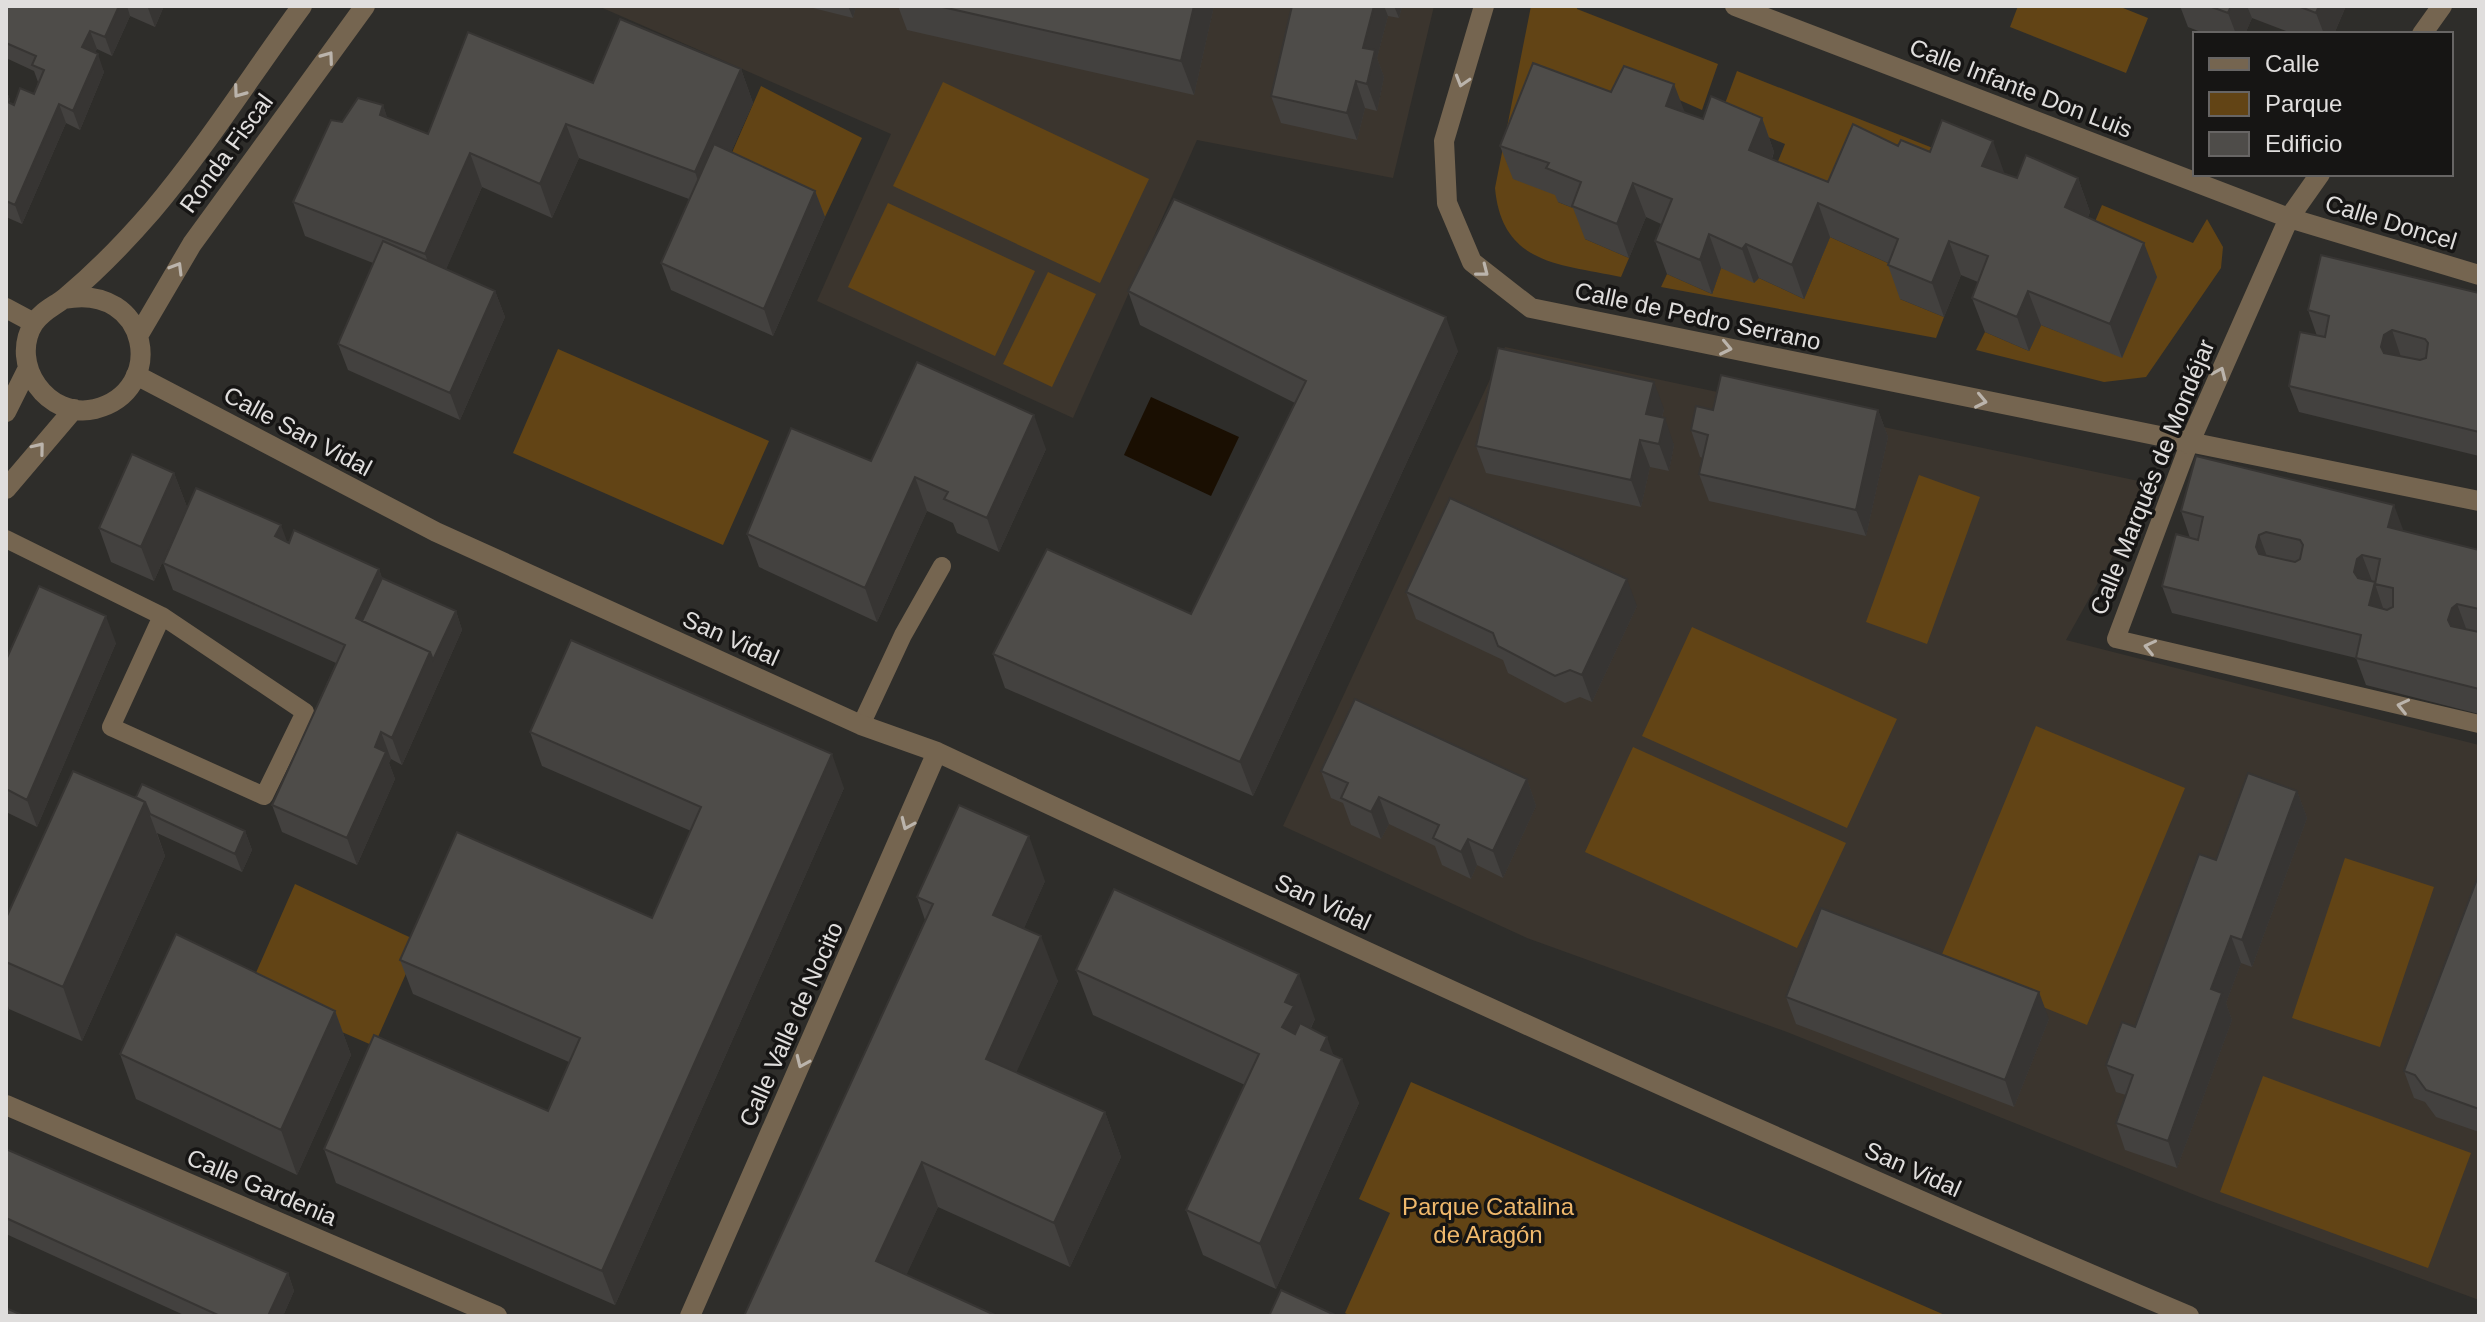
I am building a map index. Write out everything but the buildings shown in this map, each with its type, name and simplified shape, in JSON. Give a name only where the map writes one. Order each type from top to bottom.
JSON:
[{"type":"street","name":"Ronda Fiscal","points":[[34,323],[103,263],[153,210],[302,6]]},
{"type":"street","name":"Ronda Fiscal","points":[[136,375],[140,363],[138,336],[192,244],[365,6]]},
{"type":"street","name":"Calle de Pedro Serrano","points":[[1484,6],[1444,141],[1447,203],[1472,262],[1531,308],[2479,501]]},
{"type":"street","name":"Calle Infante Don Luis","points":[[1735,6],[2289,218]]},
{"type":"street","points":[[2423,32],[2442,6]]},
{"type":"street","name":"Calle Marqués de Mondéjar","points":[[2189,444],[2289,218],[2319,176]]},
{"type":"street","name":"Calle Doncel","points":[[2289,218],[2479,275]]},
{"type":"street","points":[[64,299],[100,298],[117,306],[138,336]]},
{"type":"street","points":[[6,308],[34,323],[25,352],[28,368],[32,380],[50,400],[74,409],[93,410],[111,403],[125,391],[136,375]]},
{"type":"street","points":[[6,412],[28,368]]},
{"type":"street","name":"Calle San Vidal","points":[[136,375],[436,532]]},
{"type":"street","points":[[6,489],[74,409]]},
{"type":"street","name":"San Vidal","points":[[436,532],[861,725],[937,752],[1517,1019],[2005,1238],[2189,1316]]},
{"type":"street","name":"Calle Valle de Nocito","points":[[690,1316],[937,752]]},
{"type":"street","name":"Calle Gardenia","points":[[6,1105],[497,1316]]},
{"type":"lane","name":"Calle Marqués de Mondéjar","points":[[2189,444],[2116,639],[2479,724]]},
{"type":"lane","points":[[6,539],[162,616],[305,712],[264,796],[111,727],[162,616]]},
{"type":"lane","points":[[861,725],[903,635],[942,566]]},
{"type":"shaded area","points":[[598,6],[1434,6],[1393,178],[1197,140],[1073,418],[817,301],[891,134]]},
{"type":"shaded area","points":[[1505,347],[2153,484],[2066,640],[2479,745],[2479,1300],[2200,1197],[1787,1032],[1527,938],[1283,826]]},
{"type":"shaded area","points":[[1151,397],[1239,437],[1211,496],[1124,455]]},
{"type":"green space","points":[[1531,6],[1577,6],[1577,9],[1718,64],[1702,110],[1632,79],[1558,202],[1593,216],[1585,239],[1629,258],[1621,277],[1538,256],[1522,247],[1509,233],[1500,213],[1495,188]]},
{"type":"green space","points":[[2018,6],[2118,6],[2148,18],[2126,73],[2010,27]]},
{"type":"green space","points":[[1737,71],[1943,152],[1840,216],[1768,186],[1785,144],[1720,117]]},
{"type":"green space","points":[[943,82],[1149,179],[1100,283],[893,186]]},
{"type":"green space","points":[[761,86],[862,138],[825,217],[724,171]]},
{"type":"green space","points":[[888,203],[1035,271],[995,356],[848,287]]},
{"type":"green space","points":[[2102,205],[2193,243],[2207,219],[2223,247],[2221,268],[2146,377],[2104,382],[1976,350],[1985,332],[2029,351],[2041,325],[2122,357],[2085,245]]},
{"type":"green space","points":[[1830,237],[1910,273],[1900,299],[1944,317],[1936,338],[1661,287],[1667,274],[1712,294],[1721,268],[1759,278],[1804,299]]},
{"type":"green space","points":[[1048,272],[1096,294],[1052,387],[1003,364]]},
{"type":"green space","points":[[558,349],[769,441],[723,545],[513,453]]},
{"type":"green space","points":[[1919,475],[1980,497],[1927,644],[1866,622]]},
{"type":"green space","points":[[1692,627],[1897,719],[1847,828],[1642,736]]},
{"type":"green space","points":[[2036,726],[2185,788],[2087,1025],[1938,964]]},
{"type":"green space","points":[[1633,747],[1846,843],[1797,948],[1585,852]]},
{"type":"green space","points":[[2345,858],[2434,887],[2380,1047],[2292,1018]]},
{"type":"green space","points":[[295,884],[420,942],[374,1046],[248,991]]},
{"type":"green space","points":[[2263,1076],[2471,1153],[2428,1268],[2220,1192]]},
{"type":"green space","name":"Parque Catalina de Aragón","points":[[1411,1082],[1947,1316],[1351,1316],[1345,1313],[1390,1213],[1359,1199]]}]
